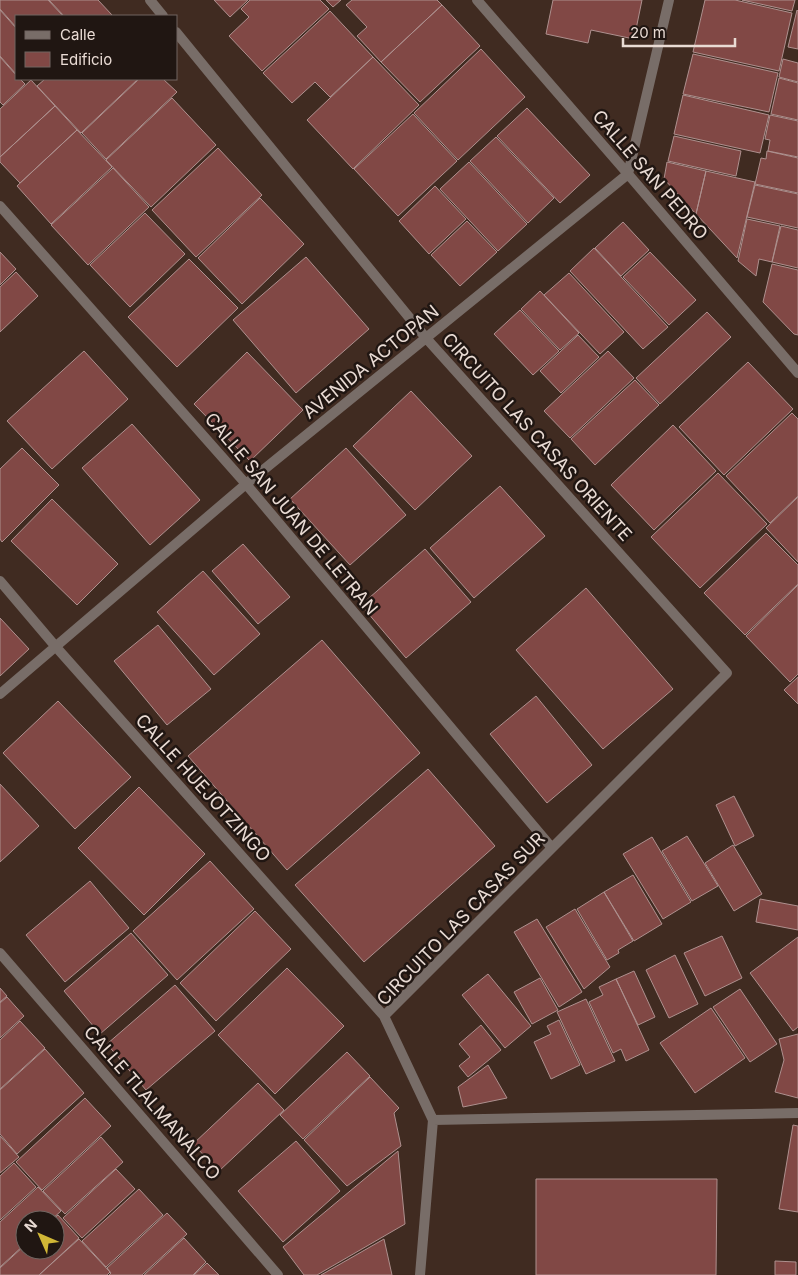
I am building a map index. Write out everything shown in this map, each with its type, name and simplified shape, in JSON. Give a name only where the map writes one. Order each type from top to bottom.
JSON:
[{"type":"street","points":[[150,0],[162,15]]},
{"type":"street","name":"CALLE SAN PEDRO","points":[[477,0],[798,373]]},
{"type":"street","points":[[628,174],[669,0]]},
{"type":"street","name":"CIRCUITO LAS CASAS ORIENTE","points":[[178,34],[426,338],[727,673]]},
{"type":"street","name":"AVENIDA ACTOPAN","points":[[0,694],[246,484],[628,174]]},
{"type":"street","name":"CALLE SAN JUAN DE LETRAN","points":[[0,206],[246,484],[552,848]]},
{"type":"street","name":"CALLE HUEJOTZINGO","points":[[0,580],[56,648],[384,1016]]},
{"type":"street","name":"CIRCUITO LAS CASAS SUR","points":[[433,1120],[384,1016],[727,673]]},
{"type":"street","name":"CALLE TLALMANALCO","points":[[0,953],[278,1275]]},
{"type":"street","points":[[420,1275],[433,1120],[798,1113]]},
{"type":"building","points":[[0,0],[48,0],[62,15],[15,15],[15,26],[0,9]]},
{"type":"building","points":[[49,0],[98,0],[112,15],[63,15]]},
{"type":"building","points":[[214,0],[248,0],[230,17]]},
{"type":"building","points":[[250,0],[320,0],[329,9],[262,71],[229,36],[249,17],[241,9]]},
{"type":"building","points":[[326,0],[341,0],[333,7]]},
{"type":"building","points":[[352,0],[437,0],[442,5],[381,62],[357,36],[367,27],[346,5]]},
{"type":"building","points":[[553,0],[642,0],[634,39],[591,30],[588,43],[546,34]]},
{"type":"building","points":[[705,0],[735,0],[792,13],[779,71],[693,52]]},
{"type":"building","points":[[742,0],[795,0],[792,11]]},
{"type":"building","points":[[442,5],[480,46],[420,102],[381,62]]},
{"type":"building","points":[[0,10],[15,27],[15,73],[0,56]]},
{"type":"building","points":[[330,11],[373,57],[330,97],[315,82],[292,103],[263,73]]},
{"type":"building","points":[[798,11],[798,49],[788,47]]},
{"type":"building","points":[[481,49],[525,97],[458,160],[414,113]]},
{"type":"building","points":[[693,54],[778,73],[769,112],[683,94]]},
{"type":"building","points":[[0,57],[15,74],[15,80],[21,80],[25,84],[3,105],[0,102]]},
{"type":"building","points":[[373,57],[419,105],[353,169],[307,120]]},
{"type":"building","points":[[783,59],[798,63],[798,82],[779,77]]},
{"type":"building","points":[[779,78],[798,83],[798,120],[771,114]]},
{"type":"building","points":[[31,80],[55,106],[0,157],[0,109]]},
{"type":"building","points":[[44,80],[137,80],[81,133],[37,86]]},
{"type":"building","points":[[138,80],[164,80],[177,92],[106,159],[82,133]]},
{"type":"building","points":[[683,95],[769,115],[760,153],[674,134]]},
{"type":"building","points":[[172,98],[216,145],[151,207],[106,160]]},
{"type":"building","points":[[55,106],[77,130],[20,183],[0,162],[0,157]]},
{"type":"building","points":[[527,108],[590,175],[560,203],[497,136]]},
{"type":"building","points":[[413,114],[457,161],[398,216],[354,169]]},
{"type":"building","points":[[770,115],[798,121],[798,157],[768,151],[770,140],[765,139]]},
{"type":"building","points":[[77,130],[112,167],[51,224],[17,186]]},
{"type":"building","points":[[674,136],[741,151],[736,176],[668,161]]},
{"type":"building","points":[[496,137],[554,198],[528,223],[470,161]]},
{"type":"building","points":[[218,148],[262,195],[196,257],[152,210]]},
{"type":"building","points":[[767,151],[798,158],[798,193],[755,184],[761,158],[766,159]]},
{"type":"building","points":[[469,162],[527,224],[498,251],[440,189]]},
{"type":"building","points":[[667,162],[706,171],[696,214],[664,179]]},
{"type":"building","points":[[113,168],[149,207],[88,265],[51,225]]},
{"type":"building","points":[[706,171],[755,182],[737,258],[696,214]]},
{"type":"building","points":[[755,185],[798,194],[798,228],[747,217]]},
{"type":"building","points":[[435,186],[466,219],[429,254],[399,221]]},
{"type":"building","points":[[260,198],[304,244],[242,304],[198,258]]},
{"type":"building","points":[[145,213],[185,254],[130,307],[90,265]]},
{"type":"building","points":[[747,219],[780,226],[772,262],[759,259],[756,276],[738,261]]},
{"type":"building","points":[[467,221],[497,252],[460,286],[431,255]]},
{"type":"building","points":[[623,222],[649,250],[621,276],[595,248]]},
{"type":"building","points":[[781,226],[798,230],[798,268],[772,262]]},
{"type":"building","points":[[594,248],[668,327],[643,349],[570,271]]},
{"type":"building","points":[[0,252],[16,269],[0,285]]},
{"type":"building","points":[[650,252],[696,300],[669,325],[623,277]]},
{"type":"building","points":[[306,257],[369,329],[296,393],[233,320]]},
{"type":"building","points":[[189,259],[238,308],[177,367],[128,317]]},
{"type":"building","points":[[772,264],[798,270],[798,335],[794,334],[763,302]]},
{"type":"building","points":[[16,272],[38,296],[0,332],[0,287]]},
{"type":"building","points":[[569,273],[624,332],[600,354],[544,295]]},
{"type":"building","points":[[540,291],[579,333],[560,350],[521,309]]},
{"type":"building","points":[[520,310],[559,351],[533,375],[494,334]]},
{"type":"building","points":[[707,312],[731,337],[660,404],[636,378]]},
{"type":"building","points":[[578,335],[599,357],[561,393],[540,371]]},
{"type":"building","points":[[84,351],[128,399],[52,469],[7,421]]},
{"type":"building","points":[[608,351],[634,378],[570,438],[544,411]]},
{"type":"building","points":[[247,352],[303,410],[250,461],[194,404]]},
{"type":"building","points":[[748,362],[793,409],[724,475],[679,427]]},
{"type":"building","points":[[635,380],[659,405],[595,465],[571,439]]},
{"type":"building","points":[[411,391],[472,456],[415,510],[353,446]]},
{"type":"building","points":[[792,413],[798,419],[798,496],[770,523],[726,476]]},
{"type":"building","points":[[132,424],[200,500],[150,545],[82,468]]},
{"type":"building","points":[[673,425],[716,471],[654,530],[611,485]]},
{"type":"building","points":[[22,448],[59,485],[2,542],[0,539],[0,469]]},
{"type":"building","points":[[346,448],[406,515],[350,565],[290,499]]},
{"type":"building","points":[[718,473],[767,524],[700,588],[651,537]]},
{"type":"building","points":[[500,486],[545,536],[474,598],[430,548]]},
{"type":"building","points":[[798,497],[798,562],[766,528]]},
{"type":"building","points":[[52,499],[118,564],[77,605],[11,541]]},
{"type":"building","points":[[766,533],[798,565],[798,584],[745,635],[704,593]]},
{"type":"building","points":[[243,544],[290,597],[258,624],[212,571]]},
{"type":"building","points":[[425,549],[471,602],[406,658],[361,605]]},
{"type":"building","points":[[203,571],[260,634],[214,675],[157,612]]},
{"type":"building","points":[[798,585],[798,674],[790,682],[746,636]]},
{"type":"building","points":[[586,588],[673,689],[603,749],[516,650]]},
{"type":"building","points":[[0,618],[29,649],[0,676]]},
{"type":"building","points":[[158,625],[211,689],[167,725],[114,661]]},
{"type":"building","points":[[322,640],[420,753],[287,870],[188,756]]},
{"type":"building","points":[[798,677],[798,704],[784,690]]},
{"type":"building","points":[[536,696],[592,765],[547,803],[490,734]]},
{"type":"building","points":[[58,701],[131,777],[75,829],[3,753]]},
{"type":"building","points":[[428,769],[495,846],[364,962],[295,885]]},
{"type":"building","points":[[0,784],[39,826],[0,862]]},
{"type":"building","points":[[139,787],[205,854],[144,915],[78,848]]},
{"type":"building","points":[[734,796],[754,836],[735,846],[716,805]]},
{"type":"building","points":[[687,836],[718,886],[692,901],[662,851]]},
{"type":"building","points":[[652,837],[691,902],[663,919],[623,854]]},
{"type":"building","points":[[733,845],[762,894],[734,911],[705,863]]},
{"type":"building","points":[[210,861],[254,909],[177,980],[133,931]]},
{"type":"building","points":[[633,875],[662,924],[634,941],[604,892]]},
{"type":"building","points":[[90,881],[129,928],[65,982],[26,935]]},
{"type":"building","points":[[604,892],[633,941],[618,950],[619,953],[607,960],[577,909]]},
{"type":"building","points":[[760,899],[798,906],[798,930],[756,922]]},
{"type":"building","points":[[575,909],[610,967],[584,989],[546,927]]},
{"type":"building","points":[[255,911],[291,949],[216,1021],[180,983]]},
{"type":"building","points":[[537,919],[582,992],[559,1007],[514,932]]},
{"type":"building","points":[[131,933],[168,975],[100,1034],[64,991]]},
{"type":"building","points":[[722,936],[742,978],[705,996],[684,953]]},
{"type":"building","points":[[798,937],[798,1027],[793,1031],[750,973]]},
{"type":"building","points":[[675,955],[698,1004],[669,1018],[646,970]]},
{"type":"building","points":[[287,968],[344,1026],[275,1094],[218,1035]]},
{"type":"building","points":[[634,971],[655,1017],[638,1025],[616,979]]},
{"type":"building","points":[[488,974],[531,1026],[505,1048],[462,995]]},
{"type":"building","points":[[540,978],[558,1010],[532,1024],[514,992]]},
{"type":"building","points":[[616,979],[649,1050],[626,1061],[621,1049],[613,1053],[589,1002],[603,995],[599,987]]},
{"type":"building","points":[[175,985],[215,1031],[146,1090],[107,1044]]},
{"type":"building","points":[[0,988],[7,996],[0,1002]]},
{"type":"building","points":[[740,989],[777,1044],[750,1062],[713,1007]]},
{"type":"building","points":[[7,997],[24,1016],[0,1038],[0,1003]]},
{"type":"building","points":[[586,999],[615,1061],[586,1074],[557,1012]]},
{"type":"building","points":[[711,1008],[745,1058],[695,1093],[660,1043]]},
{"type":"building","points":[[559,1020],[580,1065],[551,1079],[534,1042],[551,1034],[547,1026]]},
{"type":"building","points":[[20,1021],[45,1048],[0,1089],[0,1040]]},
{"type":"building","points":[[481,1025],[501,1050],[468,1077],[459,1066],[470,1057],[459,1044]]},
{"type":"building","points":[[798,1034],[798,1098],[775,1092],[784,1060],[779,1039]]},
{"type":"building","points":[[45,1049],[84,1093],[17,1154],[0,1134],[0,1090]]},
{"type":"building","points":[[347,1052],[370,1076],[303,1139],[280,1115]]},
{"type":"building","points":[[488,1065],[507,1098],[463,1107],[458,1087]]},
{"type":"building","points":[[370,1077],[399,1108],[394,1113],[401,1146],[347,1186],[304,1140]]},
{"type":"building","points":[[258,1083],[284,1110],[219,1171],[193,1144]]},
{"type":"building","points":[[85,1098],[111,1126],[42,1190],[16,1162]]},
{"type":"building","points":[[793,1125],[798,1126],[798,1212],[779,1209]]},
{"type":"building","points":[[0,1136],[19,1157],[0,1173]]},
{"type":"building","points":[[101,1137],[123,1162],[65,1214],[65,1210],[61,1210],[43,1191]]},
{"type":"building","points":[[296,1141],[340,1191],[283,1242],[238,1191]]},
{"type":"building","points":[[398,1151],[405,1224],[317,1275],[304,1275],[283,1247]]},
{"type":"building","points":[[14,1163],[36,1187],[0,1220],[0,1176]]},
{"type":"building","points":[[116,1169],[135,1189],[82,1238],[65,1220],[65,1216]]},
{"type":"building","points":[[536,1179],[717,1179],[716,1275],[536,1275]]},
{"type":"building","points":[[38,1187],[60,1210],[15,1210],[15,1253],[0,1267],[0,1222]]},
{"type":"building","points":[[139,1189],[163,1215],[106,1267],[82,1241]]},
{"type":"building","points":[[167,1213],[187,1234],[142,1275],[109,1275],[111,1273],[107,1268]]},
{"type":"building","points":[[65,1223],[79,1238],[65,1251]]},
{"type":"building","points":[[184,1238],[206,1262],[193,1275],[144,1275]]},
{"type":"building","points":[[79,1239],[110,1272],[107,1275],[39,1275],[56,1260],[65,1260],[65,1252]]},
{"type":"building","points":[[384,1239],[392,1275],[321,1275]]},
{"type":"building","points":[[15,1254],[15,1260],[55,1260],[39,1275],[0,1275],[0,1268]]},
{"type":"building","points":[[775,1261],[796,1262],[796,1275],[775,1275]]},
{"type":"building","points":[[207,1263],[219,1275],[194,1275]]}]
